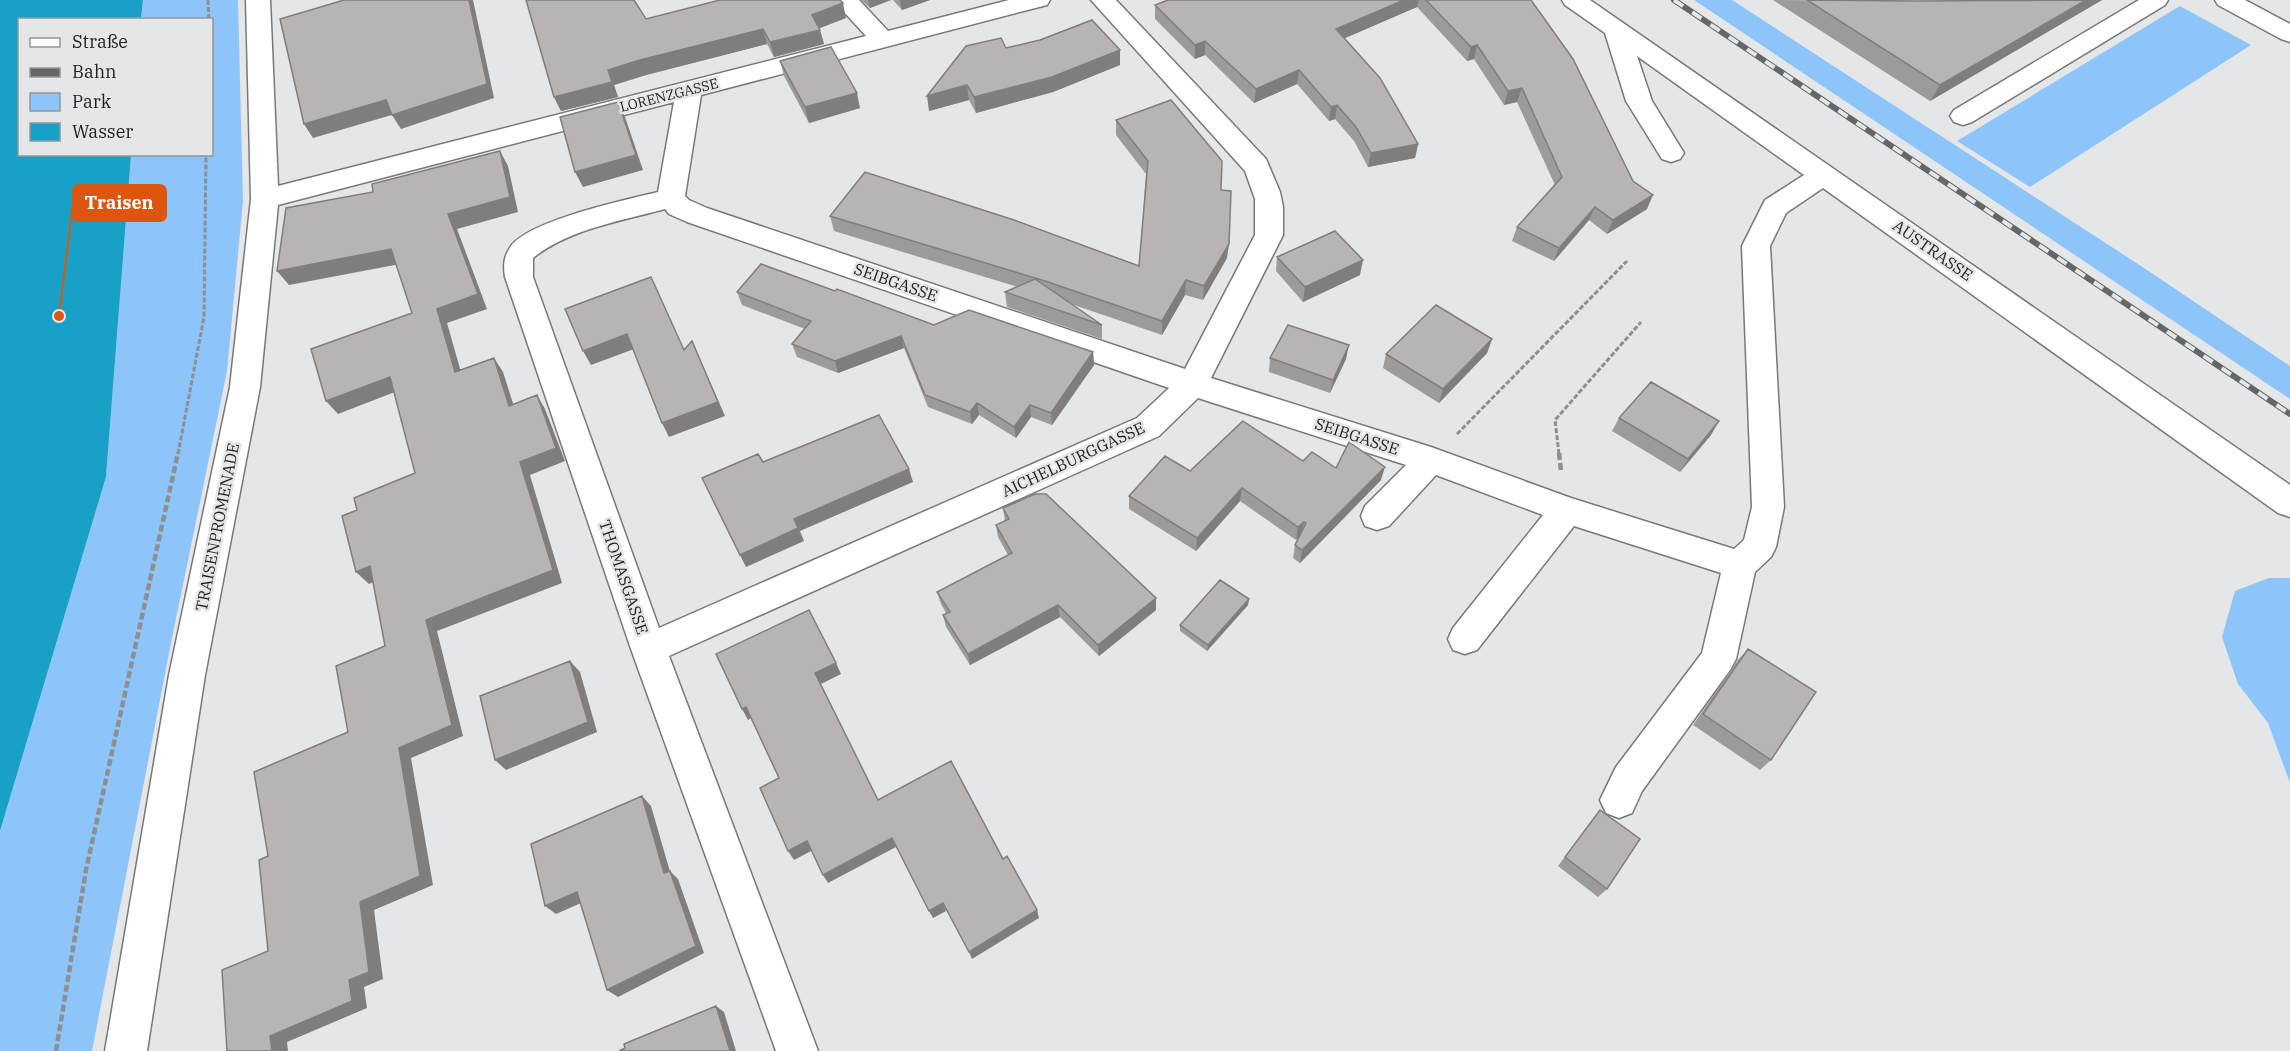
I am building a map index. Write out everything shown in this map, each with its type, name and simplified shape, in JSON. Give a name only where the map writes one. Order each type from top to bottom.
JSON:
[{"type":"street","points":[[845,0],[882,39]]},
{"type":"street","name":"LORENZGASSE","points":[[265,199],[1038,0]]},
{"type":"street","name":"AICHELBURGGASSE","points":[[649,649],[1148,427],[1193,384],[1269,235],[1271,208],[1268,187],[1256,166],[1103,0]]},
{"type":"street","name":"AUSTRASSE","points":[[1574,0],[2290,503]]},
{"type":"street","points":[[1963,116],[2157,0]]},
{"type":"street","points":[[2227,0],[2290,34]]},
{"type":"street","name":"TRAISENPROMENADE","points":[[126,1051],[187,675],[245,387],[265,199],[267,16]]},
{"type":"street","points":[[1616,30],[1639,101],[1671,153]]},
{"type":"street","points":[[672,198],[689,91]]},
{"type":"street","points":[[1619,800],[1629,779],[1718,659],[1740,565],[1759,547],[1768,507],[1756,246],[1775,207],[1824,174]]},
{"type":"street","name":"SEIBGASSE","points":[[672,198],[679,207],[697,215],[1193,384],[1431,460],[1567,510],[1740,565]]},
{"type":"street","name":"THOMASGASSE","points":[[672,198],[610,214],[539,237],[525,248],[518,263],[519,277],[649,649],[797,1051]]},
{"type":"street","points":[[1377,516],[1431,460]]},
{"type":"street","points":[[1465,639],[1567,510]]},
{"type":"path","points":[[208,0],[209,18]]},
{"type":"path","points":[[56,1051],[86,870],[176,463],[204,317],[206,156]]},
{"type":"path","points":[[1431,460],[1627,261]]},
{"type":"path","points":[[1567,510],[1555,420],[1641,322]]},
{"type":"green space","points":[[143,0],[238,0],[243,201],[227,371],[171,643],[92,1051],[0,1051],[0,831],[106,477],[131,156],[213,156],[213,18],[141,18]]},
{"type":"green space","points":[[1694,0],[1732,0],[2144,268],[2290,366],[2290,399]]},
{"type":"green space","points":[[2180,6],[2251,45],[2030,187],[1957,141]]},
{"type":"green space","points":[[2269,578],[2290,578],[2290,783],[2268,723],[2238,684],[2222,637],[2235,591]]},
{"type":"water","points":[[0,0],[143,0],[141,18],[18,18],[18,156],[131,156],[106,477],[0,831]]},
{"type":"building","points":[[344,0],[469,0],[487,84],[392,115],[386,100],[304,124],[280,19]]},
{"type":"building","points":[[526,0],[634,0],[646,19],[720,0],[840,0],[843,3],[812,15],[820,30],[770,42],[763,29],[608,70],[612,82],[554,97]]},
{"type":"building","points":[[1168,0],[1404,0],[1336,29],[1380,78],[1418,144],[1371,153],[1356,127],[1337,105],[1331,107],[1299,70],[1256,89],[1205,41],[1195,45],[1155,5]]},
{"type":"building","points":[[1426,0],[1531,0],[1573,59],[1633,181],[1653,195],[1613,220],[1595,207],[1559,248],[1517,227],[1562,177],[1522,88],[1508,91],[1477,45],[1471,47]]},
{"type":"building","points":[[1807,0],[1916,1],[2086,0],[1940,85]]},
{"type":"building","points":[[1092,20],[1120,50],[1052,77],[974,97],[967,85],[927,96],[966,46],[1001,38],[1006,48],[1040,40]]},
{"type":"building","points":[[831,47],[857,93],[805,107],[780,61]]},
{"type":"building","points":[[1171,100],[1222,161],[1221,190],[1231,191],[1229,244],[1204,286],[1186,280],[1162,321],[1045,281],[830,216],[865,172],[1014,220],[1139,266],[1148,161],[1116,120]]},
{"type":"building","points":[[618,102],[636,155],[575,172],[560,117]]},
{"type":"building","points":[[500,151],[510,197],[448,214],[478,294],[437,309],[455,372],[494,358],[509,406],[537,395],[556,448],[520,462],[553,570],[426,620],[452,725],[399,748],[420,876],[360,902],[369,972],[349,980],[352,1001],[270,1036],[272,1051],[227,1051],[222,970],[268,951],[259,860],[268,856],[254,772],[348,732],[336,666],[385,646],[370,566],[356,572],[342,516],[357,510],[354,498],[415,473],[390,377],[326,401],[311,349],[412,313],[391,249],[277,271],[286,208],[373,192],[372,184]]},
{"type":"building","points":[[1335,231],[1363,260],[1305,287],[1277,257]]},
{"type":"building","points":[[761,264],[934,325],[969,310],[1093,352],[1051,413],[1030,405],[1014,427],[977,403],[970,412],[925,395],[901,336],[835,361],[792,344],[811,321],[737,292]]},
{"type":"building","points":[[651,277],[684,350],[692,341],[718,402],[662,423],[627,334],[583,351],[565,309]]},
{"type":"building","points":[[1035,279],[1102,325],[1005,292]]},
{"type":"building","points":[[1436,305],[1492,339],[1443,389],[1386,354]]},
{"type":"building","points":[[1288,325],[1349,345],[1333,380],[1270,358]]},
{"type":"building","points":[[1651,382],[1719,421],[1688,459],[1619,418]]},
{"type":"building","points":[[879,415],[909,469],[794,519],[798,528],[740,555],[702,478],[758,454],[763,462]]},
{"type":"building","points":[[1243,421],[1303,461],[1312,452],[1336,468],[1349,442],[1385,467],[1302,550],[1295,545],[1306,523],[1298,527],[1242,488],[1197,538],[1129,496],[1165,456],[1190,471]]},
{"type":"building","points":[[1035,494],[1046,494],[1156,598],[1098,645],[1058,605],[968,654],[943,615],[950,612],[937,592],[1012,553],[996,525],[1009,519],[1003,508]]},
{"type":"building","points":[[1220,580],[1249,599],[1208,645],[1180,625]]},
{"type":"building","points":[[809,610],[836,663],[815,673],[878,800],[951,761],[1003,859],[1007,856],[1037,910],[969,952],[943,903],[929,911],[892,838],[823,875],[807,841],[788,851],[760,788],[779,778],[746,707],[742,709],[716,654]]},
{"type":"building","points":[[1748,649],[1816,692],[1771,760],[1703,714]]},
{"type":"building","points":[[570,661],[588,722],[495,760],[480,696]]},
{"type":"building","points":[[642,796],[664,873],[670,871],[696,946],[607,990],[577,892],[545,906],[531,844]]},
{"type":"building","points":[[1600,810],[1640,839],[1607,889],[1565,857]]},
{"type":"building","points":[[716,1006],[730,1051],[619,1051],[625,1048],[624,1044]]},
{"type":"railway","points":[[1674,0],[2290,414]]},
{"type":"place","name":"Traisen","points":[[59,316]]}]
